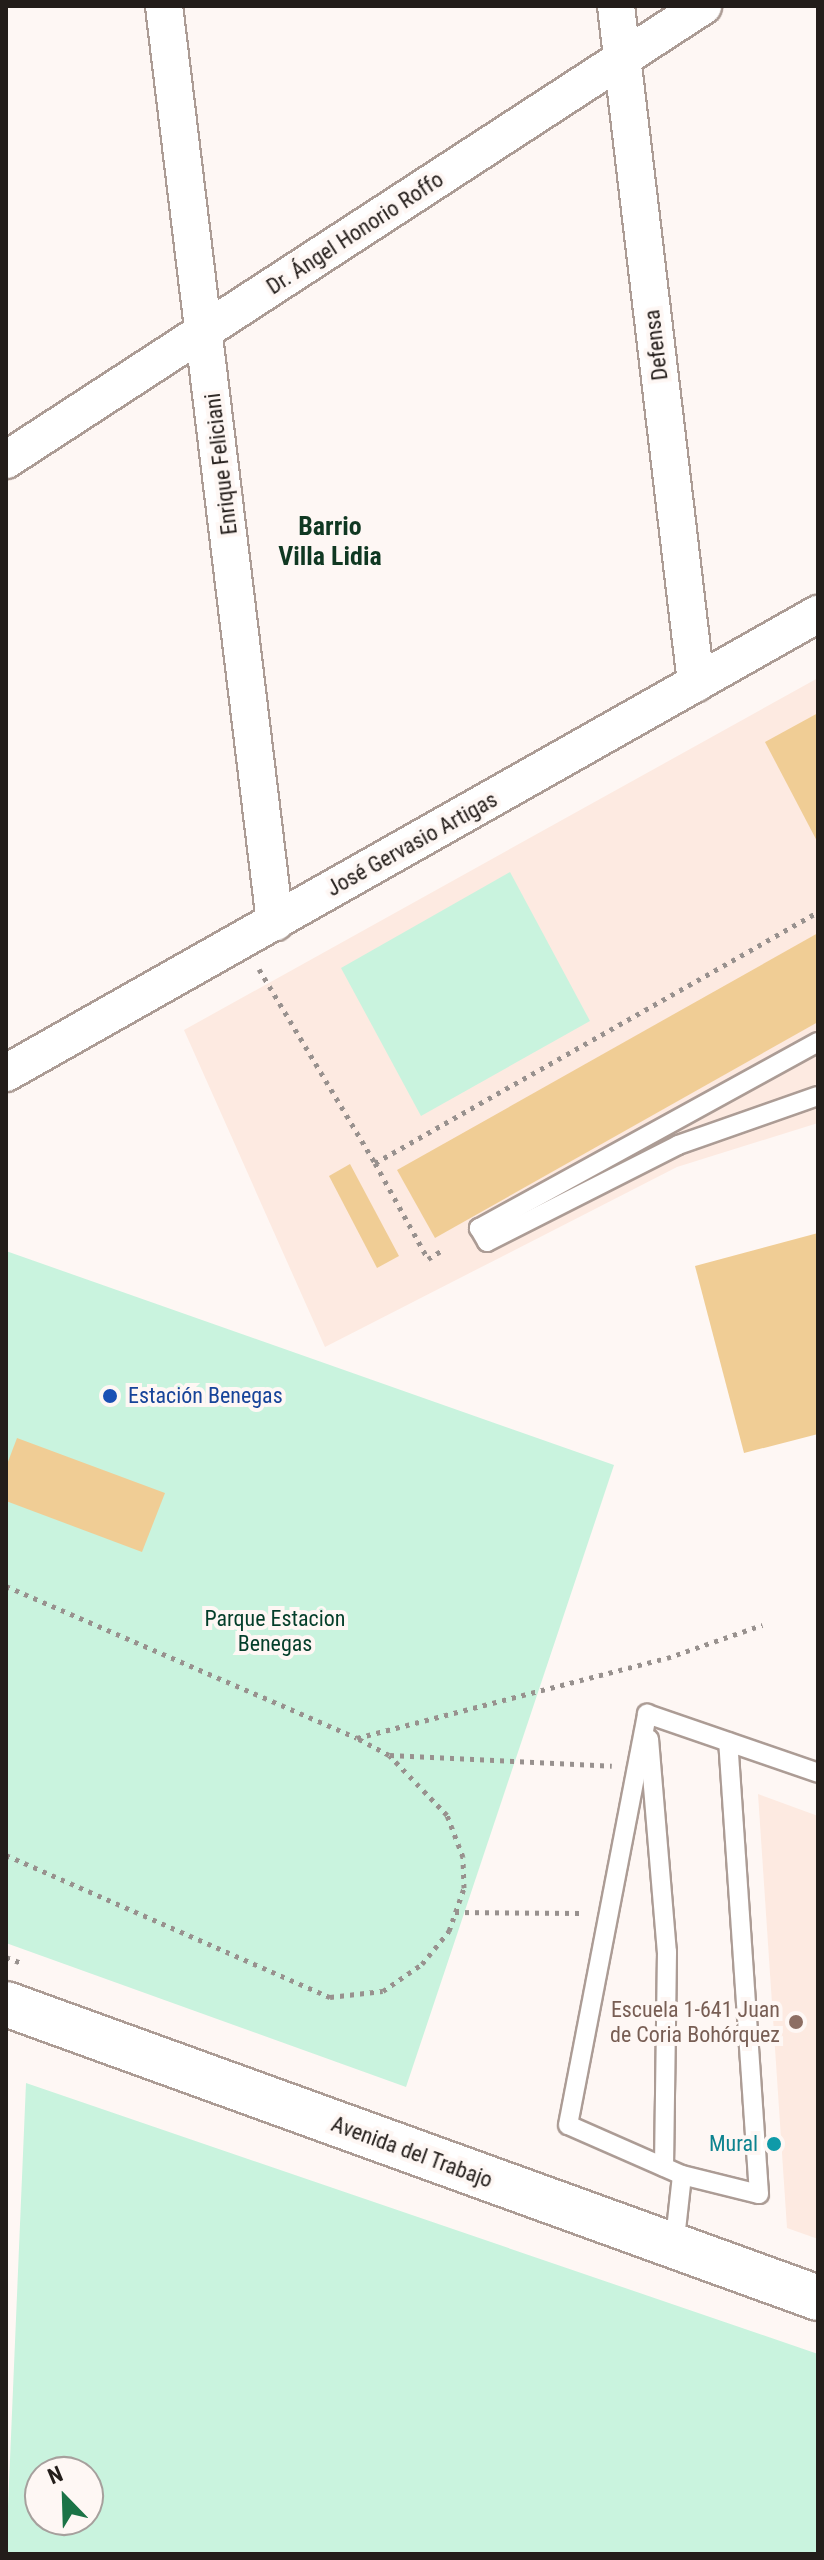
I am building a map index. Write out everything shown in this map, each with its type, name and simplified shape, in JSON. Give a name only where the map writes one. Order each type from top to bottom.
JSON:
[{"type":"main road","name":"Avenida del Trabajo","points":[[6,2004],[818,2298]]},
{"type":"street","name":"Enrique Feliciani","points":[[164,6],[275,922]]},
{"type":"street","name":"Defensa","points":[[616,6],[696,683]]},
{"type":"street","name":"Dr. Ángel Honorio Roffo","points":[[6,460],[703,6]]},
{"type":"street","name":"José Gervasio Artigas","points":[[6,1073],[818,614]]},
{"type":"lane","points":[[818,1042],[479,1228],[487,1242],[678,1145],[818,1096]]},
{"type":"lane","points":[[647,1714],[568,2125],[682,2175],[759,2194],[728,1742]]},
{"type":"lane","points":[[647,1714],[818,1773]]},
{"type":"lane","points":[[647,1714],[667,1952],[664,2167]]},
{"type":"lane","points":[[674,2248],[682,2175]]},
{"type":"path","points":[[375,1163],[818,912]]},
{"type":"path","points":[[268,984],[375,1163],[428,1259],[441,1251]]},
{"type":"path","points":[[6,1586],[357,1738],[389,1755],[447,1815],[463,1857],[464,1888],[455,1912],[422,1964],[383,1991],[330,1997],[6,1855]]},
{"type":"path","points":[[357,1738],[667,1658],[762,1625]]},
{"type":"path","points":[[389,1755],[637,1767]]},
{"type":"path","points":[[455,1912],[609,1913]]},
{"type":"shaded area","points":[[818,678],[818,1123],[677,1167],[325,1347],[184,1030]]},
{"type":"shaded area","name":"Escuela 1-641 Juan de Coria Bohórquez","points":[[758,1794],[818,1816],[818,2239],[787,2228]]},
{"type":"green space","points":[[510,872],[590,1021],[421,1116],[341,968]]},
{"type":"green space","name":"Parque Estacion Benegas","points":[[6,1251],[614,1465],[406,2087],[6,1943]]},
{"type":"green space","points":[[26,2083],[818,2354],[818,2554],[6,2554]]},
{"type":"building","points":[[818,713],[818,843],[765,742]]},
{"type":"building","points":[[818,933],[818,1022],[435,1238],[397,1170]]},
{"type":"building","points":[[350,1164],[399,1256],[377,1268],[329,1176]]},
{"type":"building","points":[[818,1233],[818,1434],[744,1453],[695,1266]]},
{"type":"building","name":"Estación Benegas","points":[[17,1438],[165,1493],[142,1552],[6,1501],[6,1467]]},
{"type":"place","name":"Estación Benegas","points":[[110,1396]]},
{"type":"place","name":"Escuela 1-641 Juan de Coria Bohórquez","points":[[796,2022]]},
{"type":"place","name":"Mural","points":[[774,2144]]},
{"type":"district","name":"Barrio Villa Lidia","points":[[330,542]]}]
